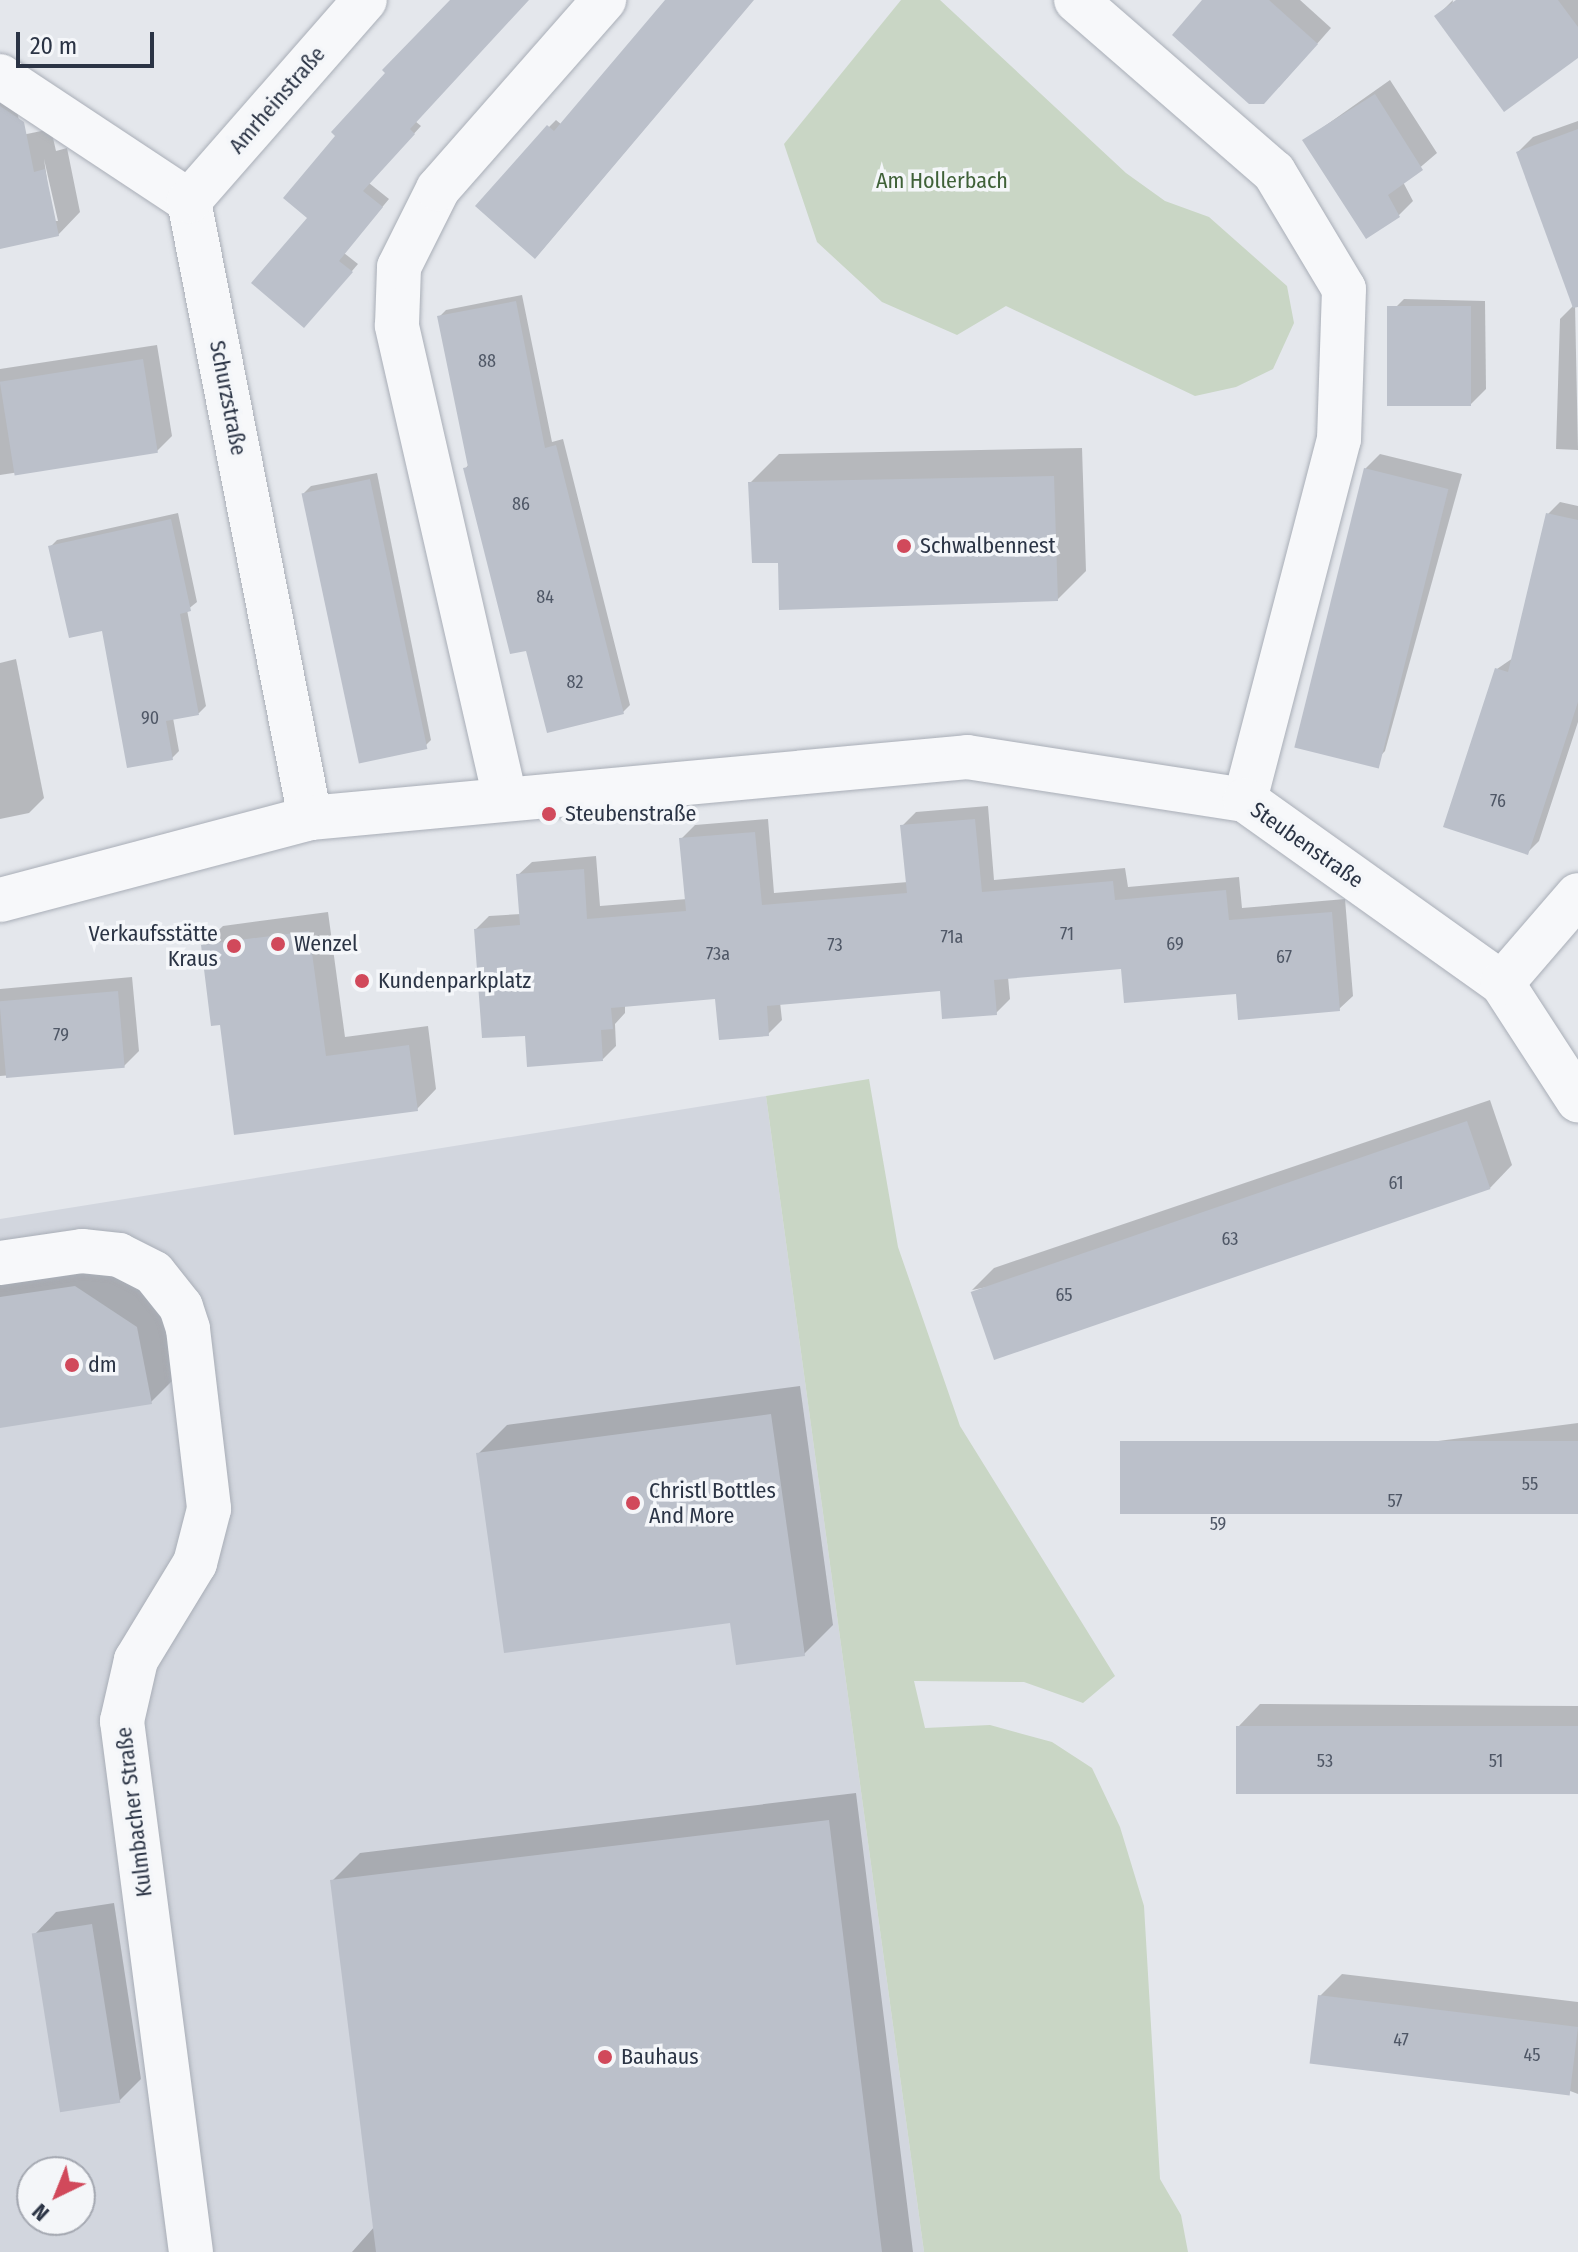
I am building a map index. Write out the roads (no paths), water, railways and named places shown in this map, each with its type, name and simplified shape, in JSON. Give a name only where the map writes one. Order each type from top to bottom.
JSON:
[{"type":"street","name":"Amrheinstraße","points":[[189,201],[365,0]]},
{"type":"street","points":[[505,798],[397,325],[399,267],[438,189],[604,0]]},
{"type":"street","points":[[1076,0],[1274,172],[1344,289],[1339,439],[1245,800]]},
{"type":"street","points":[[0,76],[189,201]]},
{"type":"street","name":"Schurzstraße","points":[[189,201],[310,818]]},
{"type":"street","name":"Steubenstraße","points":[[0,900],[310,818],[967,757],[1245,800],[1502,983],[1578,1100]]},
{"type":"street","points":[[1502,983],[1578,895]]},
{"type":"street","name":"Kulmbacher Straße","points":[[0,1263],[82,1251],[119,1255],[154,1273],[181,1307],[188,1329],[209,1509],[195,1563],[136,1660],[122,1721],[191,2252]]},
{"type":"place","name":"Schwalbennest","points":[[904,546]]},
{"type":"place","name":"Steubenstraße","points":[[549,814]]},
{"type":"place","name":"Wenzel","points":[[278,944]]},
{"type":"place","name":"Verkaufsstätte Kraus","points":[[234,946]]},
{"type":"place","name":"Kundenparkplatz","points":[[362,981]]},
{"type":"place","name":"dm","points":[[72,1365]]},
{"type":"place","name":"Christl Bottles And More","points":[[633,1503]]},
{"type":"place","name":"Bauhaus","points":[[605,2057]]},
{"type":"park label","name":"Am Hollerbach","points":[[942,181]]}]
